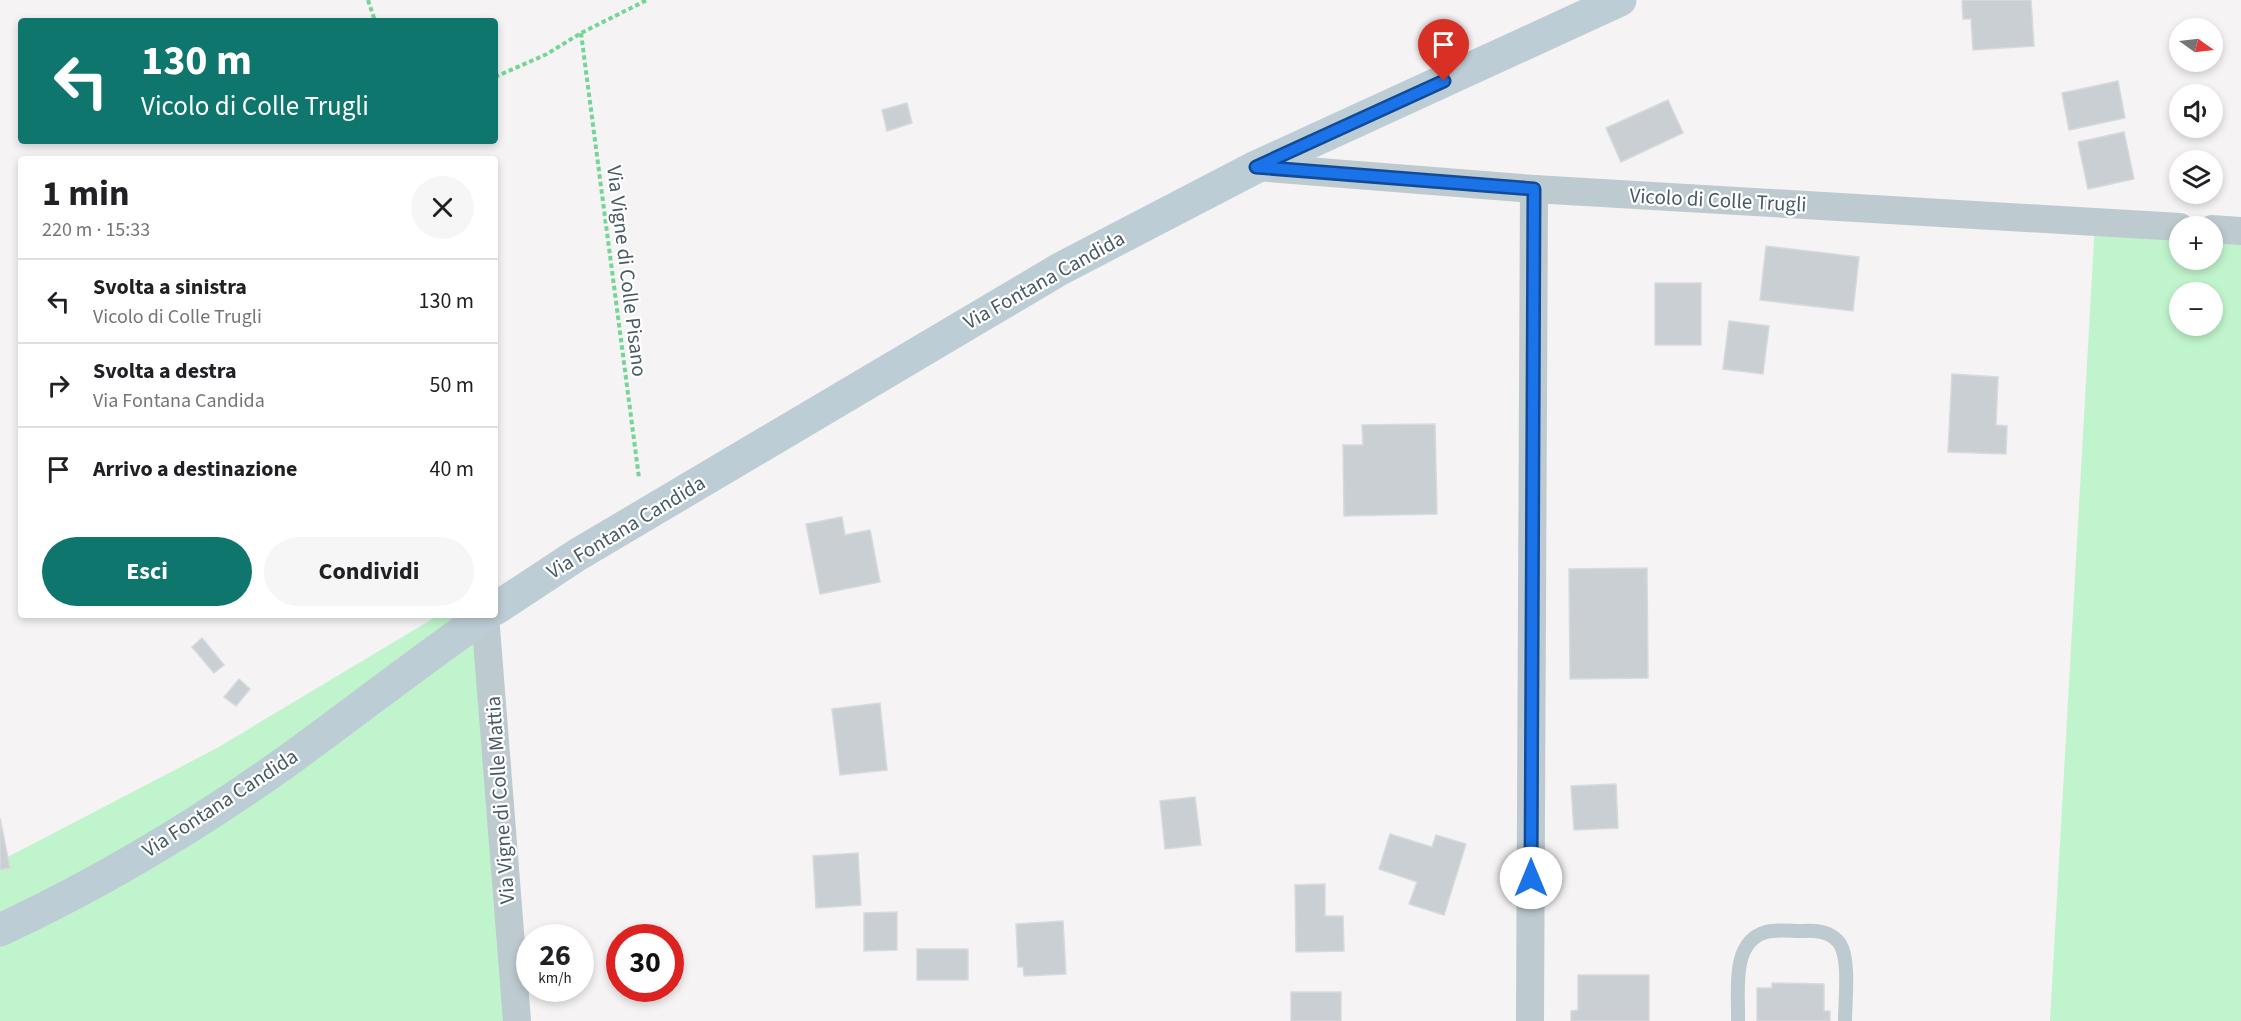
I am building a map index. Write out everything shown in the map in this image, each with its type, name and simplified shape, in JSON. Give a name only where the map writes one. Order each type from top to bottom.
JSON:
[{"type":"main road","name":"Via Fontana Candida","points":[[498,607],[555,568],[1035,283],[1256,167],[1589,7],[1620,0]]},
{"type":"main road","name":"Via Fontana Candida","points":[[0,930],[96,881],[219,807],[292,757],[481,618]]},
{"type":"street","name":"Vicolo di Colle Trugli","points":[[1256,167],[1534,189],[2169,226]]},
{"type":"street","points":[[1530,1021],[1534,189]]},
{"type":"street","points":[[2223,230],[2241,231]]},
{"type":"street","name":"Via Vigne di Colle Mattia","points":[[485,618],[517,1021]]},
{"type":"lane","points":[[1738,1021],[1739,968],[1746,946],[1753,938],[1767,932],[1813,930],[1835,938],[1841,945],[1845,968],[1845,1021]]},
{"type":"path","points":[[368,0],[374,18]]},
{"type":"path","points":[[498,76],[547,54],[581,33],[647,0]]},
{"type":"path","name":"Via Vigne di Colle Pisano","points":[[581,33],[640,484],[652,511]]},
{"type":"green space","points":[[2095,222],[2169,226],[2169,270],[2223,270],[2223,230],[2241,231],[2241,1021],[2050,1021]]},
{"type":"green space","points":[[434,618],[490,618],[517,924],[516,1002],[524,1002],[526,1021],[0,1021],[0,861],[217,748]]},
{"type":"building","points":[[1962,0],[2031,0],[2034,46],[1973,50],[1971,19],[1963,19]]},
{"type":"building","points":[[2118,81],[2125,118],[2069,130],[2062,93]]},
{"type":"building","points":[[1668,100],[1683,133],[1621,162],[1606,128]]},
{"type":"building","points":[[907,103],[912,123],[887,131],[882,110]]},
{"type":"building","points":[[2124,132],[2134,179],[2088,189],[2078,142]]},
{"type":"building","points":[[1766,246],[1859,257],[1853,311],[1760,300]]},
{"type":"building","points":[[1655,283],[1701,283],[1701,345],[1655,345]]},
{"type":"building","points":[[1729,321],[1769,326],[1763,374],[1723,369]]},
{"type":"building","points":[[1952,374],[1998,377],[1996,425],[2007,426],[2006,454],[1948,452]]},
{"type":"building","points":[[1435,424],[1437,514],[1344,516],[1343,445],[1363,445],[1362,425]]},
{"type":"building","points":[[842,517],[845,535],[870,530],[880,582],[820,594],[806,524]]},
{"type":"building","points":[[1647,568],[1648,678],[1570,679],[1569,569]]},
{"type":"building","points":[[202,638],[224,665],[214,673],[192,647]]},
{"type":"building","points":[[239,679],[250,689],[236,706],[224,697]]},
{"type":"building","points":[[880,703],[887,770],[840,775],[832,709]]},
{"type":"building","points":[[1616,784],[1618,828],[1574,830],[1571,786]]},
{"type":"building","points":[[1195,797],[1201,845],[1165,849],[1160,801]]},
{"type":"building","points":[[0,818],[10,868],[0,870]]},
{"type":"building","points":[[1390,834],[1432,847],[1436,835],[1466,844],[1444,915],[1409,904],[1417,882],[1379,869]]},
{"type":"building","points":[[858,853],[861,905],[816,908],[813,856]]},
{"type":"building","points":[[1325,884],[1325,916],[1343,916],[1344,951],[1296,952],[1295,885]]},
{"type":"building","points":[[897,912],[897,950],[864,951],[864,913]]},
{"type":"building","points":[[1063,921],[1066,974],[1024,976],[1023,967],[1018,967],[1016,924]]},
{"type":"building","points":[[917,949],[968,949],[968,980],[917,980]]},
{"type":"building","points":[[1578,975],[1649,975],[1649,1021],[1571,1021],[1571,1011],[1578,1010]]},
{"type":"building","points":[[1772,983],[1824,984],[1824,1011],[1830,1011],[1830,1021],[1757,1021],[1757,988],[1772,988]]},
{"type":"building","points":[[1291,992],[1341,992],[1341,1021],[1291,1021]]},
{"type":"route","points":[[1444,81],[1256,167],[1534,189],[1531,878]]}]
